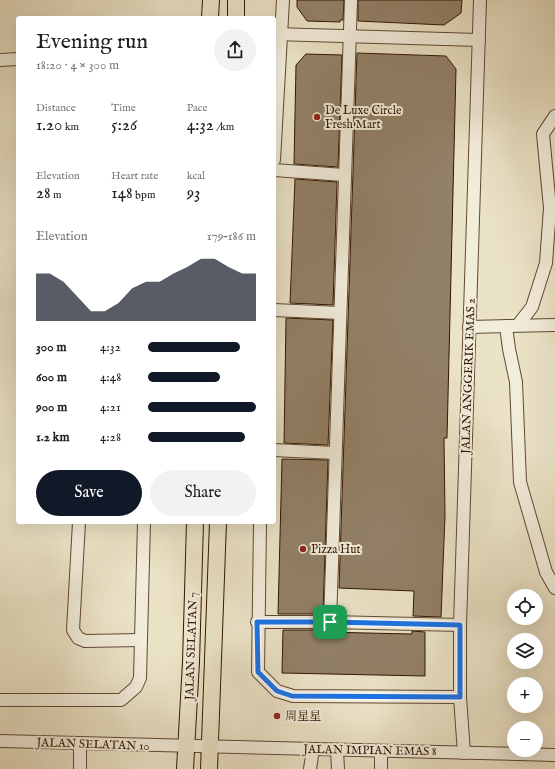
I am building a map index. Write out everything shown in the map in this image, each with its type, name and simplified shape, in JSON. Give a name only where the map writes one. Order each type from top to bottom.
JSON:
[{"type":"main road","points":[[210,16],[211,0]]},
{"type":"main road","points":[[236,0],[236,16]]},
{"type":"main road","name":"JALAN SELATAN 7","points":[[185,769],[185,746],[191,662],[195,524]]},
{"type":"main road","name":"JALAN SELATAN 7","points":[[209,769],[218,524]]},
{"type":"street","points":[[276,97],[278,34],[283,0]]},
{"type":"street","points":[[330,622],[351,0]]},
{"type":"street","name":"JALAN ANGGERIK EMAS 2","points":[[464,753],[460,697],[460,625],[480,0]]},
{"type":"street","points":[[278,34],[479,40]]},
{"type":"street","points":[[0,60],[16,59]]},
{"type":"street","points":[[555,116],[543,134],[550,208],[546,263],[532,307],[512,325],[509,350],[516,382],[520,482],[546,572],[555,588]]},
{"type":"street","points":[[276,170],[344,175]]},
{"type":"street","points":[[276,310],[340,313]]},
{"type":"street","points":[[469,327],[555,324]]},
{"type":"street","points":[[276,450],[335,453]]},
{"type":"street","points":[[79,524],[74,630],[78,638],[85,641],[141,640]]},
{"type":"street","points":[[0,700],[122,700],[136,687],[140,678],[144,524]]},
{"type":"street","points":[[260,524],[257,622],[258,672],[277,691],[292,696],[460,697]]},
{"type":"street","points":[[257,622],[460,625]]},
{"type":"street","name":"JALAN SELATAN 10","points":[[0,741],[185,746]]},
{"type":"street","points":[[80,744],[80,767]]},
{"type":"street","name":"JALAN IMPIAN EMAS 8","points":[[185,746],[555,755]]},
{"type":"street","points":[[310,769],[313,749]]},
{"type":"street","points":[[338,750],[338,769]]},
{"type":"street","points":[[381,751],[381,769]]},
{"type":"building","points":[[297,0],[344,0],[343,20],[340,20],[340,22],[307,21],[297,7]]},
{"type":"building","points":[[358,0],[462,0],[461,13],[444,25],[358,21]]},
{"type":"building","points":[[357,53],[446,56],[456,69],[447,438],[444,438],[445,515],[441,617],[413,616],[414,591],[339,588]]},
{"type":"building","name":"De Luxe Circle Fresh Mart","points":[[306,54],[342,55],[338,167],[294,164],[296,65]]},
{"type":"building","points":[[295,179],[337,182],[333,305],[290,303]]},
{"type":"building","points":[[286,318],[333,320],[328,445],[284,443]]},
{"type":"building","points":[[282,459],[328,460],[323,614],[278,614]]},
{"type":"building","points":[[283,630],[322,630],[322,632],[412,634],[412,631],[425,632],[425,676],[282,673]]},
{"type":"place","name":"De Luxe Circle Fresh Mart","points":[[317,117]]},
{"type":"place","name":"Pizza Hut","points":[[303,549]]},
{"type":"place","name":"周星星","points":[[277,716]]},
{"type":"route","points":[[257,622],[330,622],[460,625],[460,697],[292,696],[277,691],[258,672],[257,622]]}]
